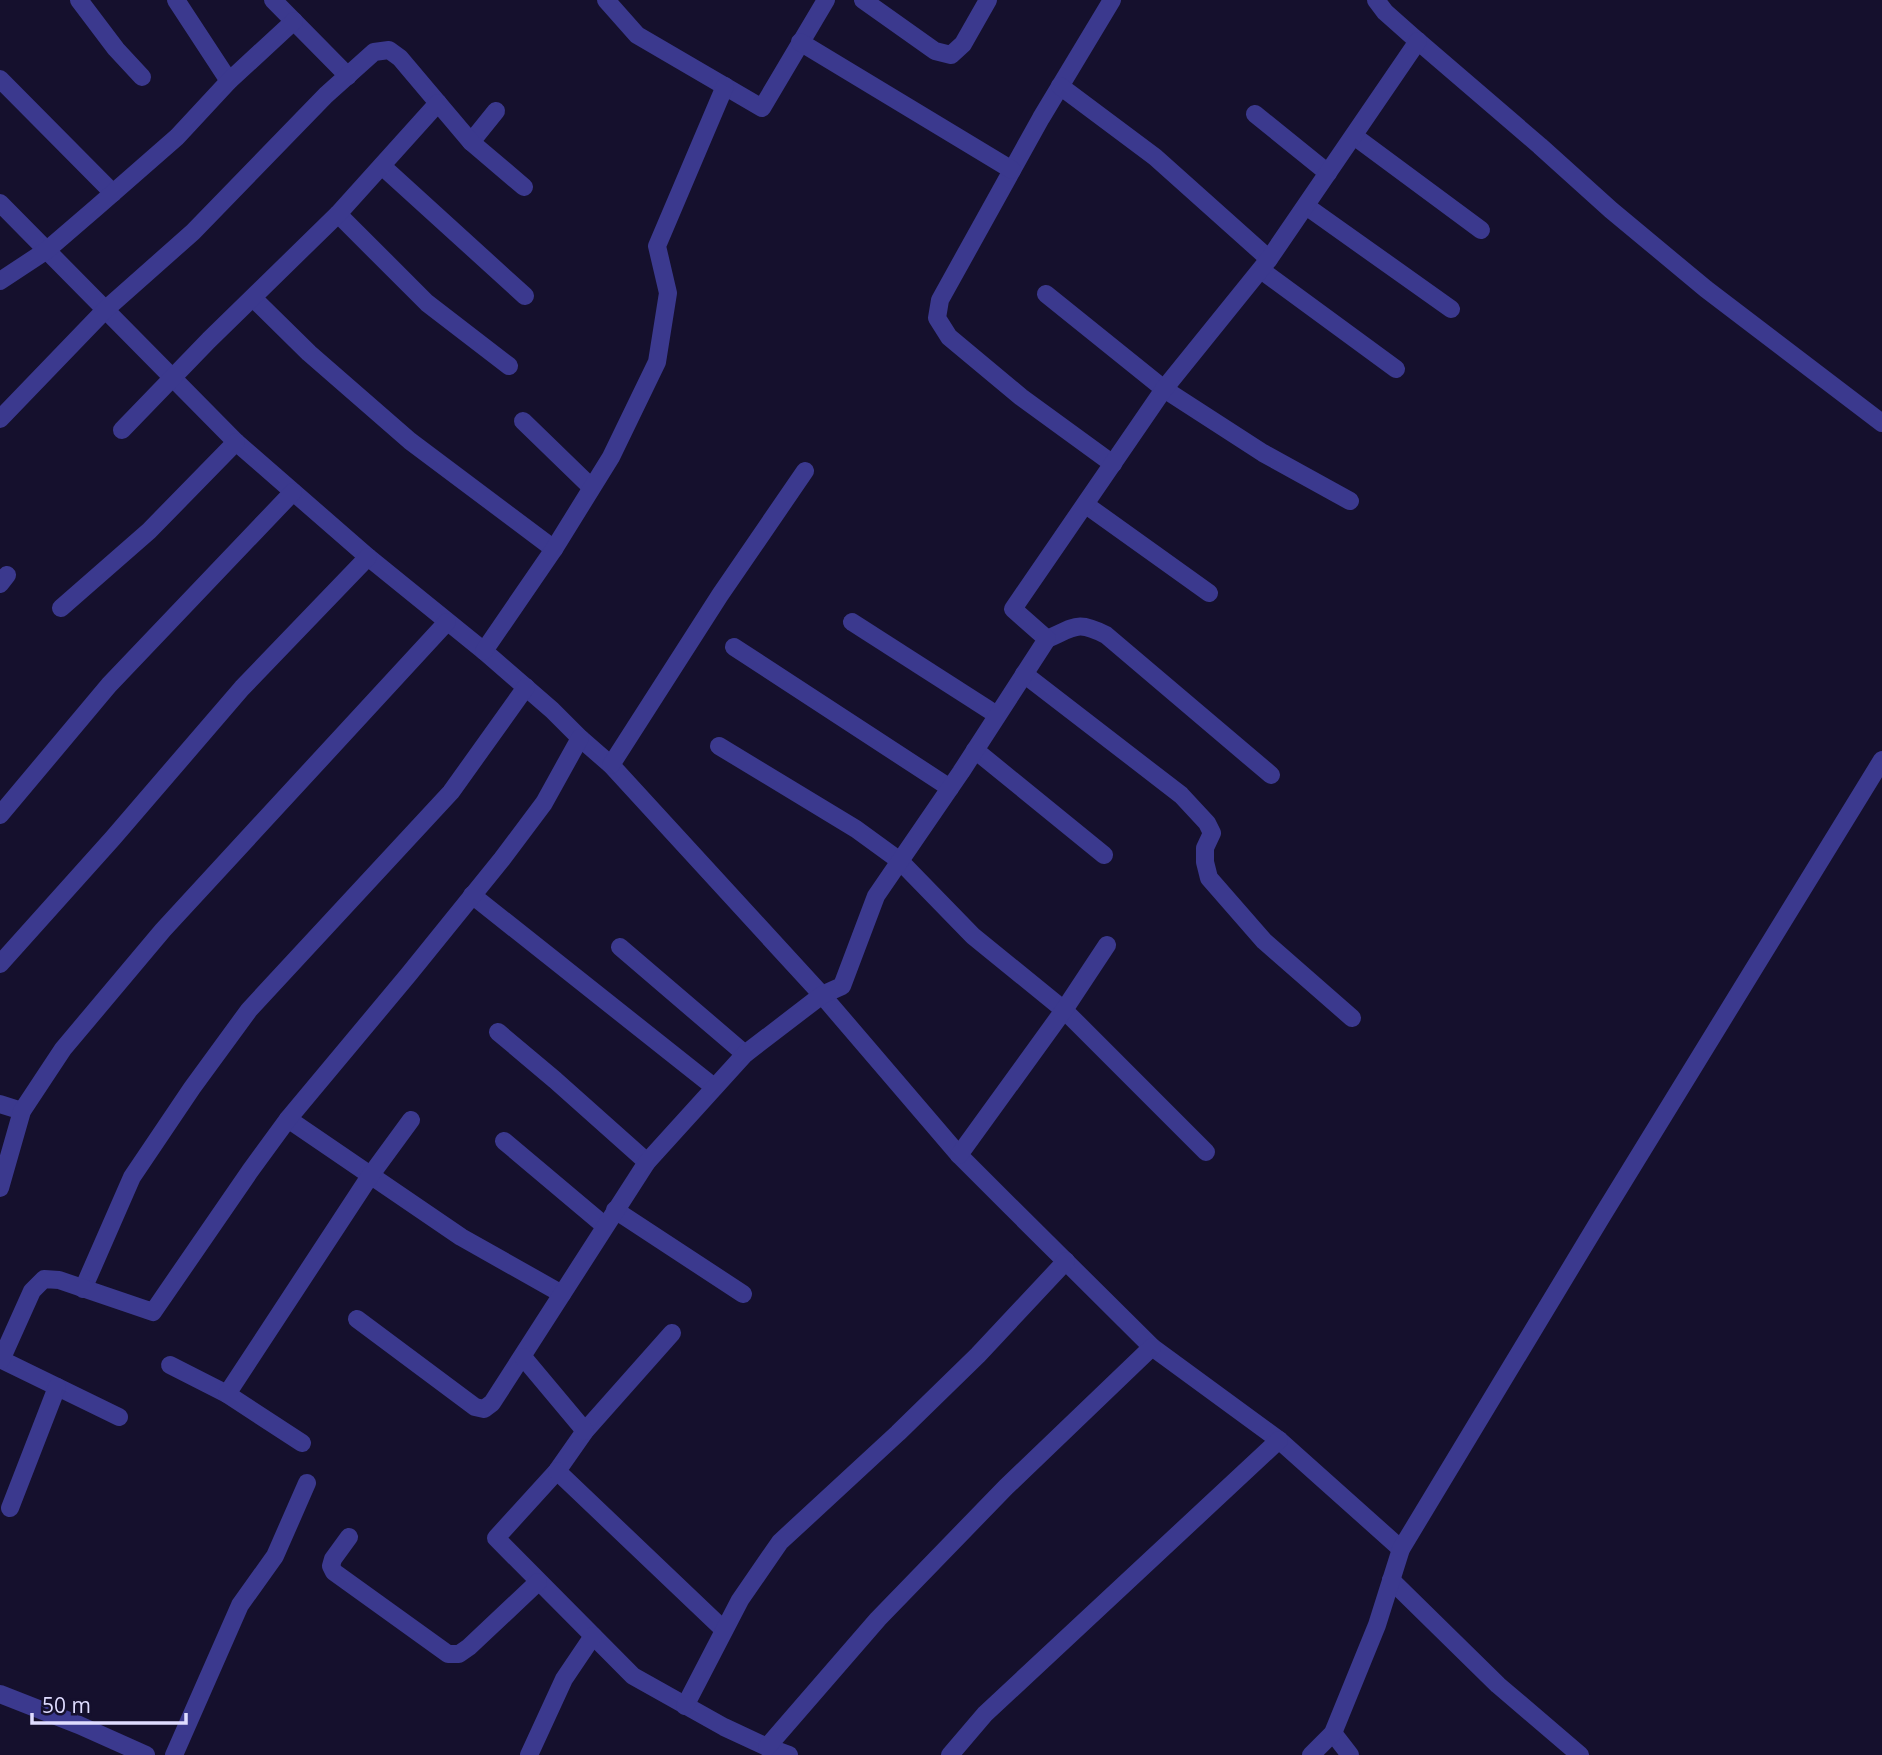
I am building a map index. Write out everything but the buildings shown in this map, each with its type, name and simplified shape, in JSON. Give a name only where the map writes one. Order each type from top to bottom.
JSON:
[{"type":"street","points":[[79,0],[116,49],[142,76]]},
{"type":"street","points":[[176,0],[229,80]]},
{"type":"street","points":[[274,0],[348,76]]},
{"type":"street","points":[[606,0],[636,34],[762,108],[826,0]]},
{"type":"street","points":[[863,0],[935,51],[951,55],[963,44],[988,0]]},
{"type":"street","points":[[1112,0],[1060,86],[940,300],[937,318],[949,337],[1000,380],[1113,464]]},
{"type":"street","points":[[1376,0],[1385,12],[1611,210],[1685,271],[1882,423]]},
{"type":"street","points":[[0,281],[47,250],[113,194],[177,136],[229,80],[294,21]]},
{"type":"street","points":[[1047,639],[1013,609],[1164,389],[1265,265],[1418,41]]},
{"type":"street","points":[[800,43],[1013,170]]},
{"type":"street","points":[[0,419],[105,310],[193,232],[326,95],[374,52],[389,50],[400,58],[471,142],[524,187]]},
{"type":"street","points":[[0,79],[113,194]]},
{"type":"street","points":[[484,651],[554,549],[611,457],[657,362],[668,293],[657,246],[725,86]]},
{"type":"street","points":[[1060,86],[1155,157],[1265,265],[1396,369]]},
{"type":"street","points":[[122,430],[338,214],[438,103]]},
{"type":"street","points":[[471,142],[496,111]]},
{"type":"street","points":[[1255,114],[1328,173]]},
{"type":"street","points":[[1354,136],[1481,230]]},
{"type":"street","points":[[382,166],[525,296]]},
{"type":"street","points":[[0,203],[236,442],[368,557],[526,687],[611,765],[822,995],[959,1155],[1152,1347],[1279,1440],[1401,1549]]},
{"type":"street","points":[[1306,206],[1451,309]]},
{"type":"street","points":[[338,214],[427,303],[509,366]]},
{"type":"street","points":[[1046,294],[1164,389],[1263,453],[1350,501]]},
{"type":"street","points":[[253,298],[309,353],[410,441],[554,549]]},
{"type":"street","points":[[523,421],[591,487]]},
{"type":"street","points":[[61,608],[149,531],[236,442]]},
{"type":"street","points":[[611,765],[720,595],[805,471]]},
{"type":"street","points":[[0,815],[109,685],[293,492]]},
{"type":"street","points":[[1086,505],[1209,593]]},
{"type":"street","points":[[0,964],[242,688],[368,557]]},
{"type":"street","points":[[0,1188],[22,1111],[63,1049],[163,930],[447,622]]},
{"type":"street","points":[[852,622],[997,715]]},
{"type":"street","points":[[357,1319],[475,1407],[484,1409],[492,1403],[647,1162],[745,1054],[822,995],[842,986],[876,896],[1047,639],[1078,625],[1093,628],[1106,635],[1272,775]]},
{"type":"street","points":[[734,647],[950,788]]},
{"type":"street","points":[[1024,674],[1181,795],[1207,823],[1212,833],[1205,848],[1209,878],[1264,941],[1352,1018]]},
{"type":"street","points":[[83,1289],[132,1177],[249,1010],[451,792],[526,687]]},
{"type":"street","points":[[119,1417],[1,1359],[32,1291],[44,1279],[59,1280],[153,1312],[288,1119],[417,965],[544,803],[580,738]]},
{"type":"street","points":[[719,746],[856,829],[900,861],[973,936],[1065,1010],[1206,1152]]},
{"type":"street","points":[[975,750],[1104,855]]},
{"type":"street","points":[[1311,1755],[1333,1733],[1377,1625],[1401,1549],[1882,760]]},
{"type":"street","points":[[472,895],[714,1087]]},
{"type":"street","points":[[959,1155],[1065,1010],[1108,945]]},
{"type":"street","points":[[620,947],[745,1054]]},
{"type":"street","points":[[498,1032],[647,1162]]},
{"type":"street","points":[[0,1104],[22,1111]]},
{"type":"street","points":[[288,1119],[461,1237],[562,1294]]},
{"type":"street","points":[[227,1394],[370,1176],[411,1119]]},
{"type":"street","points":[[504,1141],[605,1226]]},
{"type":"street","points":[[615,1210],[744,1294]]},
{"type":"street","points":[[685,1706],[740,1600],[780,1542],[918,1414],[978,1355],[1066,1261]]},
{"type":"street","points":[[673,1334],[585,1430],[557,1471],[496,1538],[633,1676],[685,1706],[767,1747],[789,1755]]},
{"type":"street","points":[[767,1747],[878,1619],[1006,1487],[1152,1347]]},
{"type":"street","points":[[523,1357],[585,1430]]},
{"type":"street","points":[[170,1365],[227,1394],[302,1443]]},
{"type":"street","points":[[10,1508],[57,1387]]},
{"type":"street","points":[[950,1755],[985,1714],[1279,1440]]},
{"type":"street","points":[[557,1471],[724,1630]]},
{"type":"street","points":[[174,1755],[240,1605],[275,1556],[307,1483]]},
{"type":"street","points":[[349,1536],[332,1559],[334,1572],[448,1654],[459,1654],[469,1647],[538,1582]]},
{"type":"street","points":[[1391,1580],[1498,1685],[1580,1755]]},
{"type":"street","points":[[529,1755],[564,1679],[593,1636]]},
{"type":"street","points":[[0,1694],[146,1755]]},
{"type":"street","points":[[1333,1733],[1350,1755]]}]
